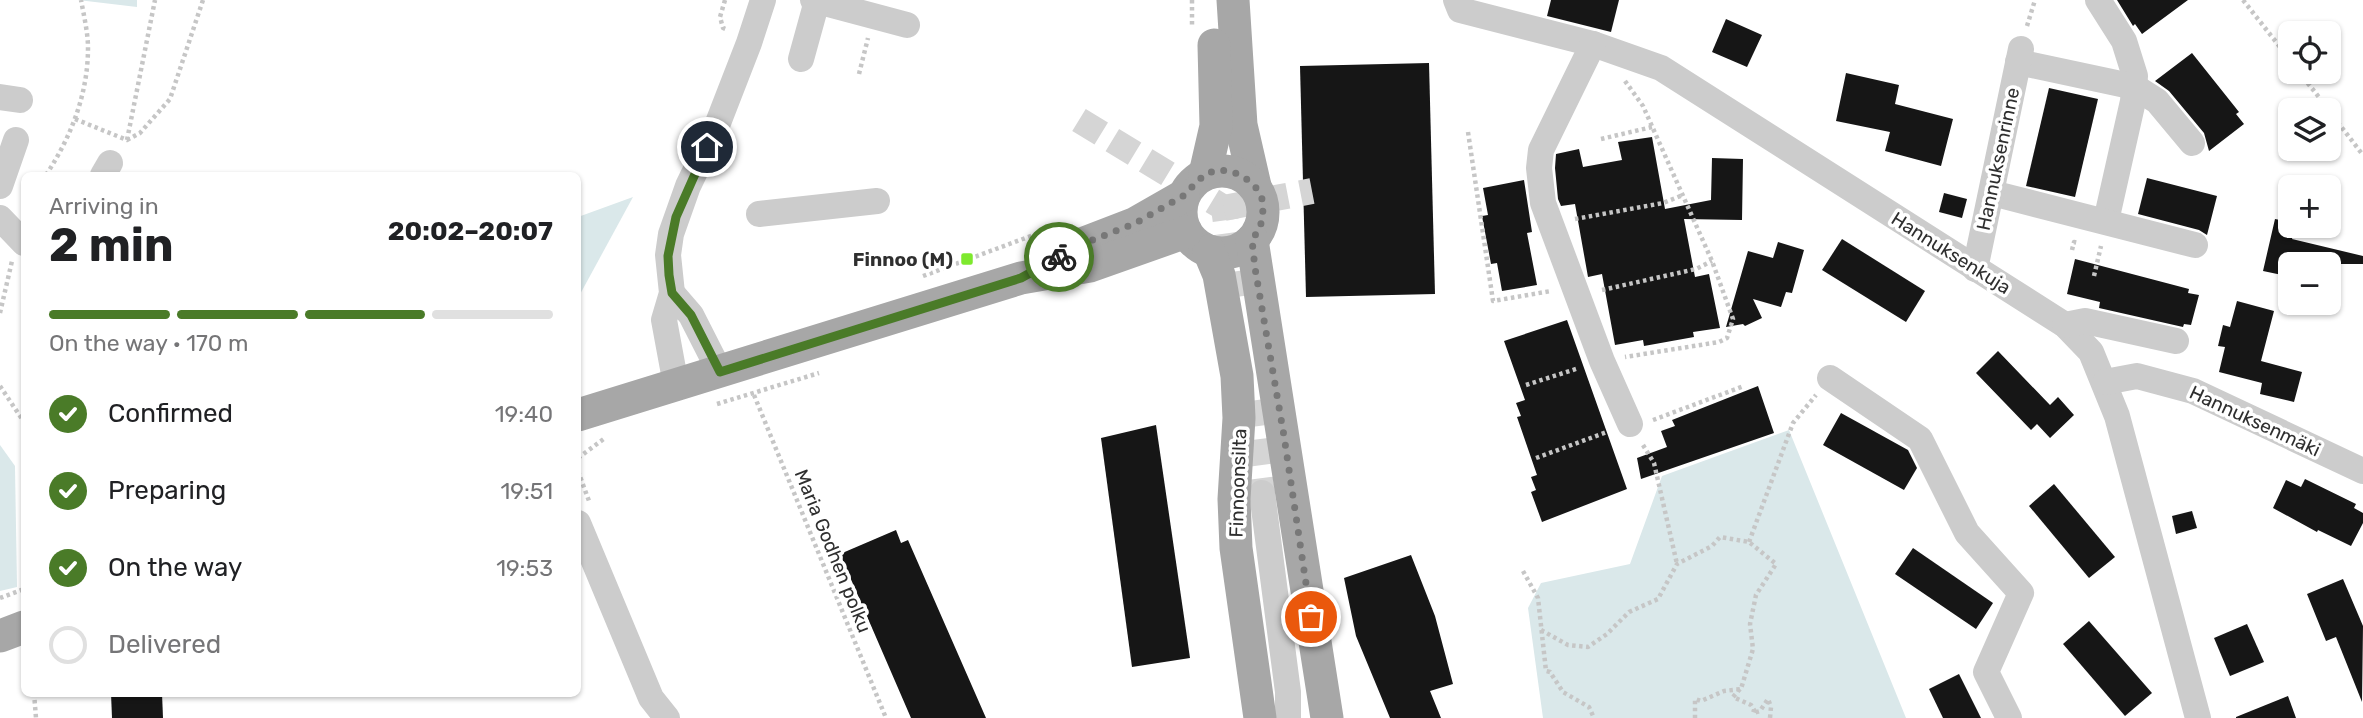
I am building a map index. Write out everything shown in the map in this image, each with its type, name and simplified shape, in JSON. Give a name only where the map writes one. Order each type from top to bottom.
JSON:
[{"type":"main road","points":[[1212,0],[1216,126],[1181,214],[1197,241],[1224,253],[1240,249],[1252,240],[1260,228],[1263,214],[1262,199],[1255,186],[1241,125],[1233,0]]},
{"type":"main road","points":[[1021,278],[1082,244],[1134,224],[1218,170],[1231,171],[1255,186]]},
{"type":"main road","points":[[1252,240],[1327,718]]},
{"type":"main road","points":[[581,414],[1021,278],[1090,266],[1197,241]]},
{"type":"main road","name":"Finnoonsilta","points":[[1197,241],[1219,275],[1237,376],[1239,418],[1234,499],[1236,548],[1260,718]]},
{"type":"main road","points":[[0,636],[21,628]]},
{"type":"street","points":[[676,385],[664,320],[672,293],[668,256],[676,217],[716,128],[763,0]]},
{"type":"street","points":[[2098,0],[2124,41],[2135,76],[2135,87],[2106,222]]},
{"type":"street","points":[[801,59],[815,1],[907,25]]},
{"type":"street","name":"Hannuksenkuja","points":[[1458,5],[1593,44],[1661,68],[2065,325],[2091,352],[2117,416],[2198,718]]},
{"type":"street","points":[[1593,44],[1541,150],[1540,187],[1543,203],[1575,290],[1630,424]]},
{"type":"street","name":"Hannuksenrinne","points":[[1975,269],[2019,55],[2135,87]]},
{"type":"street","points":[[2135,87],[2157,101],[2192,143]]},
{"type":"street","points":[[0,186],[16,140]]},
{"type":"street","points":[[1992,193],[2195,245]]},
{"type":"street","points":[[759,214],[877,201]]},
{"type":"street","points":[[0,218],[21,240]]},
{"type":"street","points":[[672,293],[691,315],[720,372]]},
{"type":"street","points":[[2065,325],[2085,321],[2176,341]]},
{"type":"street","name":"Hannuksenmäki","points":[[2105,382],[2137,376],[2193,391],[2363,471]]},
{"type":"street","points":[[1830,378],[1920,439],[1967,533],[2021,593],[1986,672],[2009,718]]},
{"type":"street","points":[[1262,493],[1288,705],[1298,718]]},
{"type":"street","points":[[581,530],[651,698],[667,718]]},
{"type":"path","points":[[49,172],[69,134],[83,96],[88,47],[81,0]]},
{"type":"path","points":[[106,169],[127,140],[155,0]]},
{"type":"path","points":[[127,140],[140,133],[170,99],[203,0]]},
{"type":"path","points":[[1192,0],[1192,38]]},
{"type":"path","points":[[2243,0],[2278,44]]},
{"type":"path","points":[[859,75],[871,28]]},
{"type":"path","points":[[1525,386],[1602,361],[1719,342],[1727,338],[1733,319],[1712,261],[1643,106],[1627,86],[1619,53]]},
{"type":"path","points":[[2308,84],[2319,98]]},
{"type":"path","points":[[75,119],[127,140]]},
{"type":"path","points":[[1601,139],[1652,127]]},
{"type":"path","points":[[2341,127],[2363,155]]},
{"type":"path","points":[[1468,132],[1493,302],[1696,268],[1712,261]]},
{"type":"path","points":[[1551,223],[1663,203],[1683,195]]},
{"type":"path","points":[[2072,250],[2074,242],[2087,245]]},
{"type":"path","points":[[0,313],[11,263],[21,248]]},
{"type":"path","points":[[1749,542],[1793,423],[1830,378]]},
{"type":"path","points":[[0,386],[21,418]]},
{"type":"path","points":[[1536,458],[1630,424],[1656,419],[1744,386]]},
{"type":"path","name":"Maria Godhen polku","points":[[754,394],[886,718]]},
{"type":"path","points":[[1654,463],[1677,565]]},
{"type":"path","points":[[1541,631],[1568,645],[1588,648],[1629,612],[1658,599],[1677,565],[1712,546],[1720,537],[1749,542],[1776,564],[1756,595],[1750,624],[1753,649],[1741,689],[1733,697],[1751,705],[1754,710],[1752,713],[1760,711],[1768,699],[1771,707],[1770,718]]},
{"type":"path","points":[[1523,571],[1538,597],[1546,671],[1550,672],[1563,692],[1589,707],[1594,718]]},
{"type":"path","points":[[0,598],[21,590]]},
{"type":"path","points":[[1695,718],[1695,699],[1701,701],[1724,691],[1741,689]]},
{"type":"path","points":[[34,697],[36,718]]},
{"type":"shaded area","points":[[78,0],[137,0],[137,7]]},
{"type":"shaded area","points":[[633,197],[581,292],[581,216]]},
{"type":"shaded area","points":[[1789,430],[1906,718],[1543,718],[1528,608],[1541,583],[1630,564],[1662,476]]},
{"type":"shaded area","points":[[0,445],[15,466],[17,587],[0,591]]},
{"type":"building","points":[[1551,0],[1619,0],[1611,32],[1547,16]]},
{"type":"building","points":[[2117,0],[2188,0],[2142,34],[2135,24],[2133,26]]},
{"type":"building","points":[[1726,19],[1762,35],[1747,67],[1712,52]]},
{"type":"building","points":[[2192,53],[2239,112],[2236,114],[2244,124],[2209,151],[2204,133],[2169,91],[2155,81]]},
{"type":"building","points":[[1429,63],[1435,294],[1306,297],[1300,66]]},
{"type":"building","points":[[1846,73],[1899,85],[1895,104],[1953,119],[1941,166],[1885,151],[1890,132],[1836,121]]},
{"type":"building","points":[[2049,88],[2098,99],[2075,197],[2026,186]]},
{"type":"building","points":[[1652,137],[1665,209],[1711,200],[1712,158],[1743,159],[1742,220],[1684,219],[1695,277],[1709,274],[1720,328],[1693,332],[1694,337],[1644,346],[1643,340],[1615,345],[1602,274],[1588,277],[1575,204],[1561,206],[1558,199],[1556,154],[1579,149],[1583,167],[1622,160],[1618,142]]},
{"type":"building","points":[[2147,178],[2217,196],[2207,235],[2199,230],[2138,214]]},
{"type":"building","points":[[1524,180],[1532,232],[1527,233],[1537,285],[1502,291],[1497,263],[1491,264],[1482,216],[1488,215],[1483,188]]},
{"type":"building","points":[[1944,193],[1967,199],[1962,218],[1939,212]]},
{"type":"building","points":[[2275,219],[2278,220],[2278,238],[2292,238],[2363,256],[2363,264],[2341,264],[2341,252],[2278,252],[2278,274],[2263,271]]},
{"type":"building","points":[[1842,239],[1925,291],[1906,322],[1822,270]]},
{"type":"building","points":[[1778,242],[1804,250],[1792,293],[1786,292],[1781,307],[1753,299],[1762,318],[1745,326],[1743,324],[1726,327],[1748,251],[1773,258]]},
{"type":"building","points":[[2075,259],[2189,289],[2188,293],[2199,295],[2191,325],[2184,324],[2183,327],[2099,308],[2100,302],[2067,294]]},
{"type":"building","points":[[2237,301],[2274,311],[2261,361],[2302,372],[2294,402],[2260,394],[2262,383],[2219,372],[2225,347],[2218,346],[2223,325],[2230,327]]},
{"type":"building","points":[[1567,320],[1627,489],[1542,522],[1531,492],[1536,490],[1531,477],[1537,475],[1517,417],[1521,416],[1516,403],[1525,400],[1504,341]]},
{"type":"building","points":[[1998,351],[2050,405],[2058,397],[2074,415],[2050,438],[2037,424],[2031,430],[1976,373]]},
{"type":"building","points":[[1758,386],[1774,433],[1641,479],[1637,458],[1667,447],[1661,431],[1675,426],[1672,420]]},
{"type":"building","points":[[1841,413],[1908,450],[1917,468],[1904,490],[1823,445]]},
{"type":"building","points":[[1156,425],[1190,658],[1132,667],[1101,438]]},
{"type":"building","points":[[2305,479],[2356,504],[2354,508],[2363,513],[2363,523],[2351,546],[2318,530],[2317,532],[2273,508],[2286,480],[2301,487]]},
{"type":"building","points":[[2054,484],[2115,557],[2089,578],[2029,506]]},
{"type":"building","points":[[2192,511],[2197,528],[2176,534],[2172,516]]},
{"type":"building","points":[[896,530],[901,543],[908,540],[986,718],[911,718],[840,554]]},
{"type":"building","points":[[1913,548],[1993,603],[1976,629],[1895,574]]},
{"type":"building","points":[[1411,555],[1435,616],[1453,684],[1430,691],[1441,718],[1390,718],[1356,636],[1344,578]]},
{"type":"building","points":[[2343,579],[2363,626],[2362,702],[2336,637],[2326,641],[2307,594]]},
{"type":"building","points":[[2089,621],[2152,693],[2125,716],[2063,644]]},
{"type":"building","points":[[2247,624],[2264,662],[2230,676],[2214,638]]},
{"type":"building","points":[[1959,674],[1981,718],[1943,718],[1929,689]]},
{"type":"building","points":[[2288,696],[2296,718],[2236,718],[2236,717]]},
{"type":"building","points":[[111,697],[162,697],[163,718],[112,718]]},
{"type":"tunnel","points":[[1079,120],[1224,208],[1236,297]]},
{"type":"tunnel","points":[[1224,208],[1312,191]]},
{"type":"tunnel","points":[[1250,401],[1262,493]]},
{"type":"way so far","points":[[1059,257],[1082,244],[1134,224],[1183,196],[1205,174],[1218,170],[1231,171],[1255,186],[1262,199],[1263,214],[1260,228],[1252,240],[1255,268],[1311,617]]},
{"type":"place","name":"Finnoo (M)","points":[[967,259]]},
{"type":"route","points":[[707,147],[676,217],[668,256],[669,275],[672,293],[691,315],[720,372],[1021,278],[1059,257]]}]
